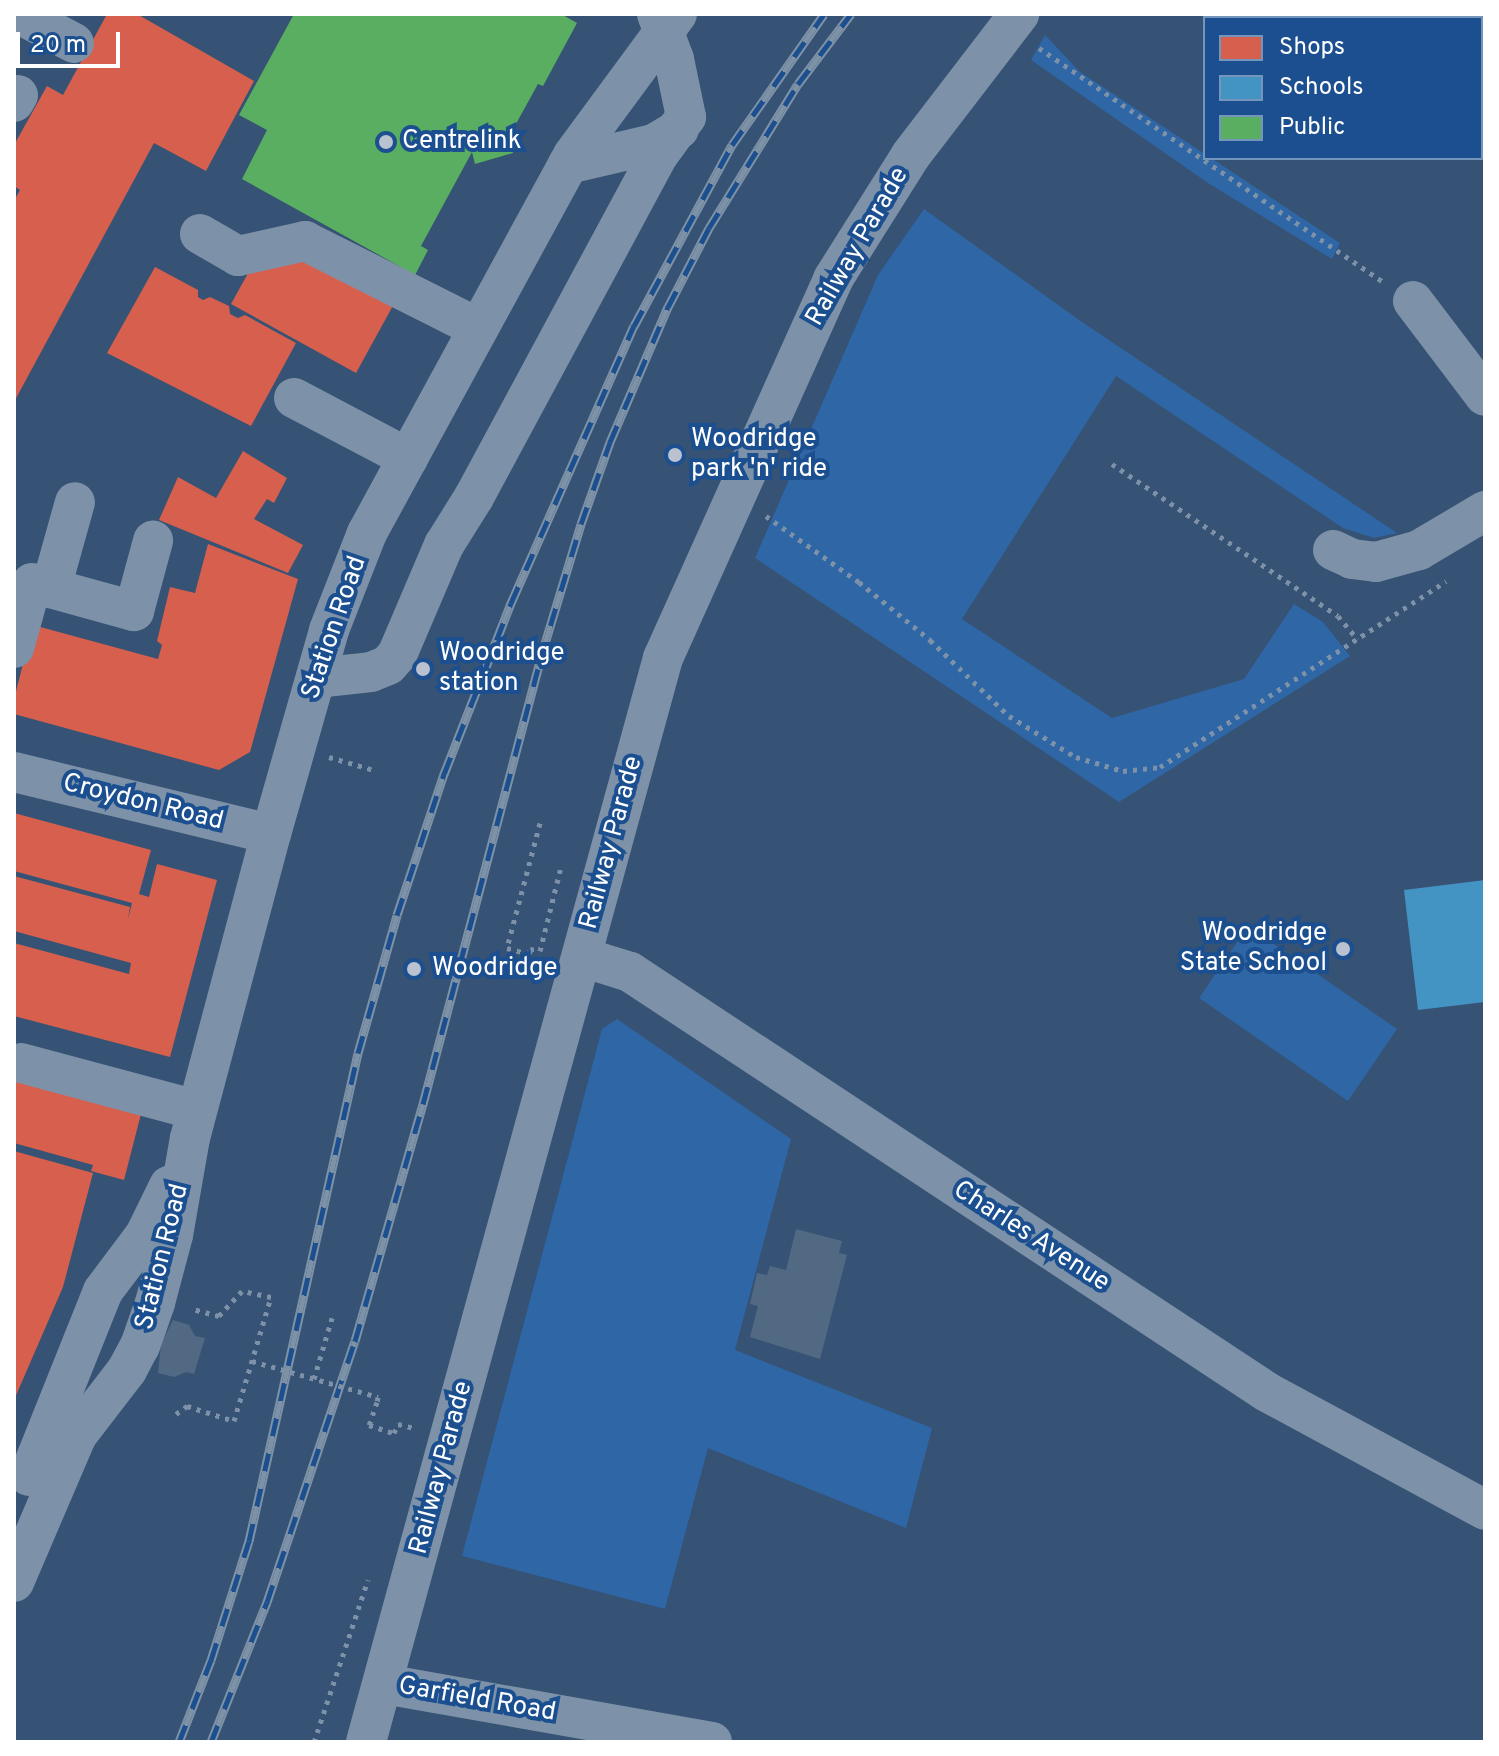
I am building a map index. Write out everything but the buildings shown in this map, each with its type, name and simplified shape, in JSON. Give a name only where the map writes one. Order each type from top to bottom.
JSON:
[{"type":"street","points":[[19,14],[74,43]]},
{"type":"street","points":[[316,678],[371,672],[388,665],[397,655],[444,545],[474,497],[659,154],[679,129],[686,109],[660,18]]},
{"type":"street","name":"Station Road","points":[[14,1582],[73,1443],[89,1416],[127,1370],[155,1303],[173,1235],[193,1124],[271,834],[341,595],[367,533],[570,160],[620,50],[660,18]]},
{"type":"street","name":"Railway Parade","points":[[366,1742],[663,658],[833,279],[911,155],[1014,21]]},
{"type":"street","points":[[570,160],[654,144],[679,129]]},
{"type":"street","points":[[200,234],[238,256],[305,241],[478,328]]},
{"type":"street","points":[[1413,301],[1485,396]]},
{"type":"street","points":[[294,398],[408,458]]},
{"type":"street","points":[[51,588],[75,502]]},
{"type":"street","points":[[1333,550],[1352,559],[1376,562],[1419,550],[1485,511]]},
{"type":"street","points":[[14,648],[32,583],[134,611],[153,541]]},
{"type":"street","name":"Croydon Road","points":[[14,772],[271,834]]},
{"type":"street","name":"Charles Avenue","points":[[582,957],[630,972],[1267,1392],[1485,1510]]},
{"type":"street","points":[[21,1063],[193,1124]]},
{"type":"street","name":"Station Road","points":[[14,1512],[103,1291],[156,1215],[193,1124]]},
{"type":"street","points":[[103,1291],[119,1286],[131,1288],[155,1303]]},
{"type":"street","name":"Garfield Road","points":[[384,1684],[712,1742]]},
{"type":"path","points":[[1014,21],[1203,154]]},
{"type":"path","points":[[1212,160],[1413,301]]},
{"type":"path","points":[[1112,464],[1338,616],[1357,639]]},
{"type":"path","points":[[765,515],[859,582],[918,630],[1009,716],[1076,757],[1123,771],[1160,767],[1440,587],[1450,575]]},
{"type":"path","points":[[296,747],[374,770]]},
{"type":"path","points":[[540,823],[507,948],[529,954],[530,949],[540,951],[561,867]]},
{"type":"path","points":[[176,1414],[187,1406],[234,1421],[270,1301]]},
{"type":"path","points":[[315,1376],[332,1318]]},
{"type":"path","points":[[252,1360],[378,1397],[369,1425],[390,1432]]},
{"type":"path","points":[[413,1443],[418,1429]]},
{"type":"path","points":[[314,1742],[370,1575]]},
{"type":"shaded area","points":[[1045,35],[1080,72],[1203,153],[1203,160],[1214,160],[1340,243],[1332,259],[1208,183],[1031,60]]},
{"type":"shaded area","points":[[924,209],[1082,322],[1397,533],[1374,538],[1343,528],[1116,376],[962,619],[1112,718],[1244,679],[1294,604],[1323,622],[1350,656],[1119,802],[755,558],[878,275]]},
{"type":"shaded area","points":[[1248,926],[1397,1029],[1348,1101],[1199,998]]},
{"type":"shaded area","points":[[617,1019],[791,1139],[735,1350],[932,1428],[906,1528],[708,1448],[665,1609],[462,1556],[602,1029]]},
{"type":"railway","points":[[179,1742],[211,1660],[249,1541],[358,1053],[397,915],[444,774],[511,603],[634,326],[732,145],[824,14]]},
{"type":"railway","points":[[211,1742],[267,1602],[355,1341],[423,1104],[540,660],[581,524],[610,442],[668,307],[709,228],[798,84],[851,14]]},
{"type":"place","name":"Centrelink","points":[[386,142]]},
{"type":"place","name":"Woodridge park 'n' ride","points":[[675,455]]},
{"type":"place","name":"Woodridge station","points":[[423,669]]},
{"type":"place","name":"Woodridge State School","points":[[1343,949]]},
{"type":"place","name":"Woodridge","points":[[414,969]]}]
